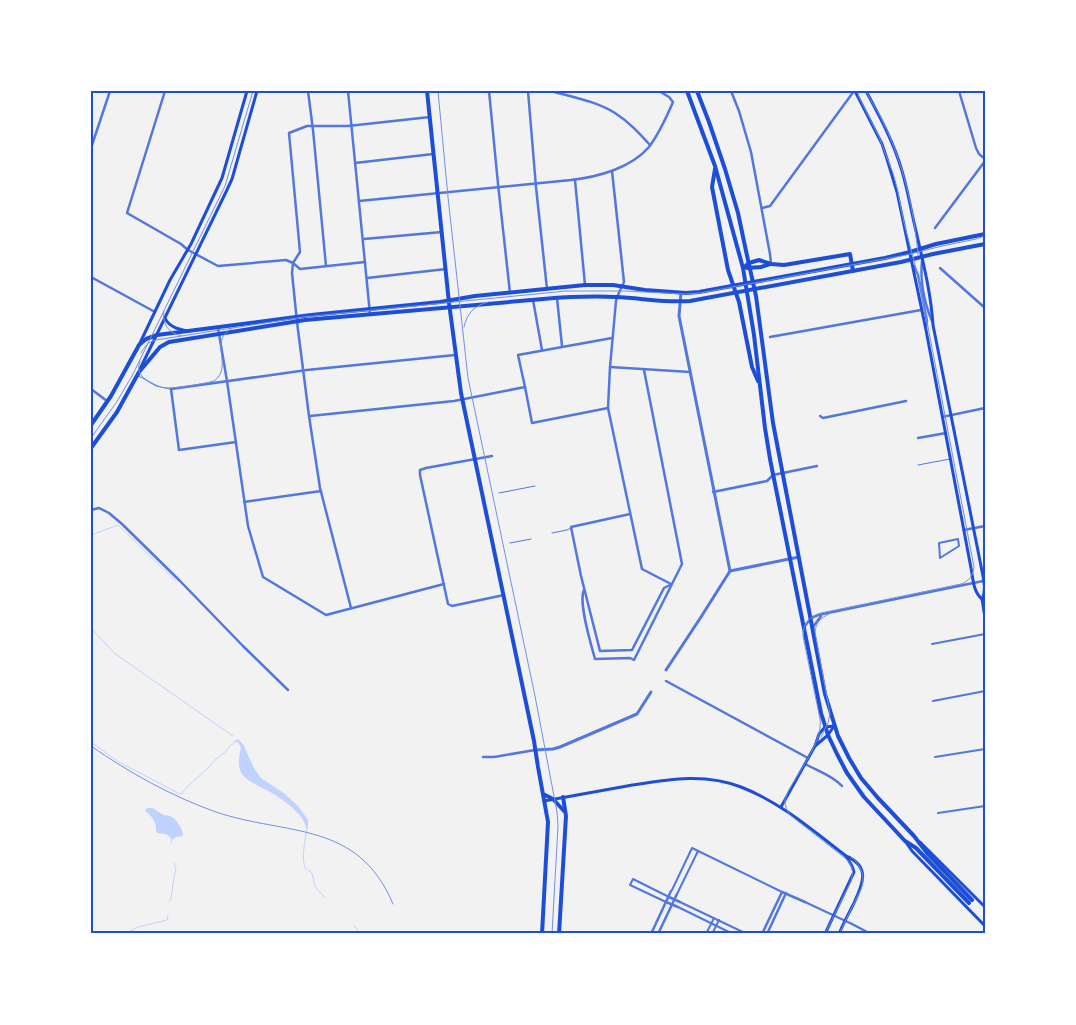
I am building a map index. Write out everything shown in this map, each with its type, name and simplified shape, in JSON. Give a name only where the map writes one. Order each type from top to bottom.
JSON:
[{"type":"main road","points":[[91,425],[121,379],[170,280],[188,250],[222,178],[247,91]]},
{"type":"main road","points":[[91,448],[116,412],[138,373],[232,178],[257,91]]},
{"type":"main road","points":[[427,91],[455,355],[462,399],[536,750],[548,822],[542,934]]},
{"type":"main road","points":[[687,91],[715,166],[743,268],[752,318],[765,428],[773,475],[825,727],[847,773],[864,797],[912,851],[985,926]]},
{"type":"main road","points":[[696,91],[709,122],[738,213],[756,296],[773,423],[825,694],[834,726],[849,758],[869,788],[985,907]]},
{"type":"main road","points":[[854,91],[875,129],[897,192],[926,330],[974,583],[978,596],[982,599]]},
{"type":"main road","points":[[866,91],[882,121],[896,154],[906,187],[920,248],[933,325],[984,580],[982,599],[985,618]]},
{"type":"main road","points":[[715,166],[712,187],[728,270],[736,292],[752,366],[760,385]]},
{"type":"main road","points":[[137,347],[157,335],[449,301],[476,296],[585,285],[613,285],[681,293],[698,292],[910,252],[948,241],[985,234]]},
{"type":"main road","points":[[138,373],[158,350],[170,342],[296,319],[581,296],[680,302],[765,288],[985,244]]},
{"type":"main road","points":[[743,268],[748,263],[760,260],[771,264],[784,265],[850,254],[853,271]]},
{"type":"main road","points":[[743,268],[750,269],[771,264]]},
{"type":"main road","points":[[165,318],[171,325],[187,331]]},
{"type":"main road","points":[[781,807],[815,746],[819,734],[825,727],[834,726]]},
{"type":"main road","points":[[815,746],[828,735],[834,726]]},
{"type":"main road","points":[[544,800],[672,779],[703,778],[720,780],[755,793],[781,807],[846,856],[853,859],[862,869],[862,886],[838,934]]},
{"type":"main road","points":[[543,794],[553,799],[565,812]]},
{"type":"main road","points":[[559,934],[565,827],[563,798]]},
{"type":"main road","points":[[905,841],[916,848],[970,902],[914,836]]},
{"type":"main road","points":[[825,934],[854,872],[846,856]]},
{"type":"street","points":[[91,148],[110,91]]},
{"type":"street","points":[[165,91],[127,213],[218,266],[286,260],[300,269],[365,262]]},
{"type":"street","points":[[308,91],[326,266]]},
{"type":"street","points":[[348,91],[370,314]]},
{"type":"street","points":[[489,91],[510,293]]},
{"type":"street","points":[[528,91],[547,289]]},
{"type":"street","points":[[551,91],[601,106],[614,113],[630,124],[650,145]]},
{"type":"street","points":[[359,202],[575,180],[612,170],[631,161],[650,145],[672,104],[670,97],[659,91]]},
{"type":"street","points":[[731,91],[751,152],[771,264]]},
{"type":"street","points":[[762,208],[770,206],[854,91]]},
{"type":"street","points":[[935,228],[985,160],[976,148],[959,91]]},
{"type":"street","points":[[352,608],[321,491],[296,319],[292,273],[293,263],[300,252],[290,133],[307,126],[330,127],[430,117]]},
{"type":"street","points":[[355,162],[434,154]]},
{"type":"street","points":[[612,170],[624,282],[617,297],[608,408],[642,569],[671,584]]},
{"type":"street","points":[[575,180],[585,285]]},
{"type":"street","points":[[363,239],[442,232]]},
{"type":"street","points":[[911,260],[919,280],[927,321],[926,330]]},
{"type":"street","points":[[940,268],[985,308]]},
{"type":"street","points":[[367,278],[446,269]]},
{"type":"street","points":[[91,277],[155,312]]},
{"type":"street","points":[[666,670],[730,571],[678,316],[681,293]]},
{"type":"street","points":[[557,298],[562,346]]},
{"type":"street","points":[[533,300],[542,350]]},
{"type":"street","points":[[770,337],[921,310]]},
{"type":"street","points":[[218,328],[248,526],[263,578],[326,615],[444,584]]},
{"type":"street","points":[[608,408],[532,424],[518,355],[613,338]]},
{"type":"street","points":[[236,442],[180,450],[171,389],[304,370],[455,355]]},
{"type":"street","points":[[610,367],[690,372]]},
{"type":"street","points":[[584,590],[582,595],[583,607],[595,659],[630,658],[634,660],[682,564],[644,370]]},
{"type":"street","points":[[309,416],[462,399],[525,387]]},
{"type":"street","points":[[91,389],[107,401]]},
{"type":"street","points":[[820,416],[823,418],[906,401]]},
{"type":"street","points":[[942,417],[985,408]]},
{"type":"street","points":[[922,432],[923,437]]},
{"type":"street","points":[[918,438],[946,433]]},
{"type":"street","points":[[492,456],[420,470],[420,475],[448,604],[452,606],[504,595]]},
{"type":"street","points":[[713,492],[766,481],[773,475],[817,466]]},
{"type":"street","points":[[244,502],[321,491]]},
{"type":"street","points":[[91,510],[99,508],[109,513],[122,524],[288,690]]},
{"type":"street","points":[[630,514],[571,527],[584,590],[600,651],[632,650],[664,588],[671,584]]},
{"type":"street","points":[[964,530],[985,526]]},
{"type":"street","points":[[958,539],[959,546],[948,553],[940,558],[939,543],[958,539]]},
{"type":"street","points":[[730,571],[799,557]]},
{"type":"street","points":[[804,630],[806,623],[811,618],[984,580]]},
{"type":"street","points":[[813,628],[823,615]]},
{"type":"street","points":[[932,644],[985,634]]},
{"type":"street","points":[[666,681],[808,758]]},
{"type":"street","points":[[483,757],[560,748],[637,714],[651,692]]},
{"type":"street","points":[[933,701],[985,692]]},
{"type":"street","points":[[935,757],[985,749]]},
{"type":"street","points":[[805,764],[836,780],[842,786]]},
{"type":"street","points":[[938,813],[985,806]]},
{"type":"street","points":[[652,934],[655,922],[692,848],[871,934]]},
{"type":"street","points":[[658,934],[698,851]]},
{"type":"street","points":[[732,934],[630,885],[633,880],[747,934]]},
{"type":"street","points":[[675,883],[681,886]]},
{"type":"street","points":[[762,934],[782,892]]},
{"type":"street","points":[[767,934],[786,894]]},
{"type":"street","points":[[692,914],[695,909]]},
{"type":"street","points":[[774,909],[778,911]]},
{"type":"street","points":[[658,918],[664,921]]},
{"type":"street","points":[[706,934],[714,918]]},
{"type":"street","points":[[712,934],[719,920]]},
{"type":"lane","points":[[138,373],[156,386],[171,389]]},
{"type":"lane","points":[[918,464],[951,459]]},
{"type":"lane","points":[[499,493],[535,486]]},
{"type":"lane","points":[[552,533],[568,530],[571,527]]},
{"type":"lane","points":[[510,542],[531,538]]},
{"type":"water","points":[[238,739],[243,744],[254,768],[261,778],[285,794],[298,806],[308,820],[308,828],[301,817],[284,801],[244,777],[239,765],[241,748],[238,742],[233,742]]},
{"type":"water","points":[[147,808],[172,817],[177,821],[183,836],[172,840],[166,835],[156,832],[156,825],[145,811]]},
{"type":"waterway","points":[[91,535],[118,525],[176,581]]},
{"type":"waterway","points":[[91,628],[114,653],[233,736]]},
{"type":"waterway","points":[[91,742],[119,762],[180,794],[235,742]]},
{"type":"waterway","points":[[307,827],[303,855],[304,865],[312,874],[316,888],[325,898]]},
{"type":"waterway","points":[[169,902],[176,869],[174,863]]},
{"type":"waterway","points":[[124,934],[138,927],[167,920],[168,915]]},
{"type":"waterway","points":[[354,926],[358,930]]},
{"type":"tram line","points":[[91,438],[116,403],[132,376],[225,186],[253,91]]},
{"type":"tram line","points":[[438,91],[468,378],[535,696],[557,812],[558,826],[552,934]]},
{"type":"tram line","points":[[825,934],[851,881],[853,871],[848,860],[790,815],[785,805],[787,794],[815,744],[820,727],[803,636],[804,627],[813,616],[821,613],[961,584],[970,578],[974,567],[919,280],[897,188],[879,137],[857,91]]},
{"type":"tram line","points":[[866,91],[881,118],[902,170],[914,221],[918,255]]},
{"type":"tram line","points":[[141,353],[147,345],[156,340],[303,317],[566,291],[700,293],[906,255],[985,236]]},
{"type":"tram line","points":[[464,327],[472,311],[488,302]]},
{"type":"tram line","points":[[164,311],[164,320],[167,327],[173,333],[182,336]]},
{"type":"tram line","points":[[140,361],[139,372],[143,377],[163,388],[184,387],[214,381],[220,375],[222,369],[221,340],[224,334],[231,329]]},
{"type":"tram line","points":[[821,737],[830,714],[815,632],[819,621],[829,614]]},
{"type":"tram line","points":[[91,746],[151,783],[199,806],[243,819],[318,836],[340,844],[361,858],[378,877],[393,904]]},
{"type":"tram line","points":[[839,934],[861,889],[863,880],[863,875],[857,863],[850,856]]}]
